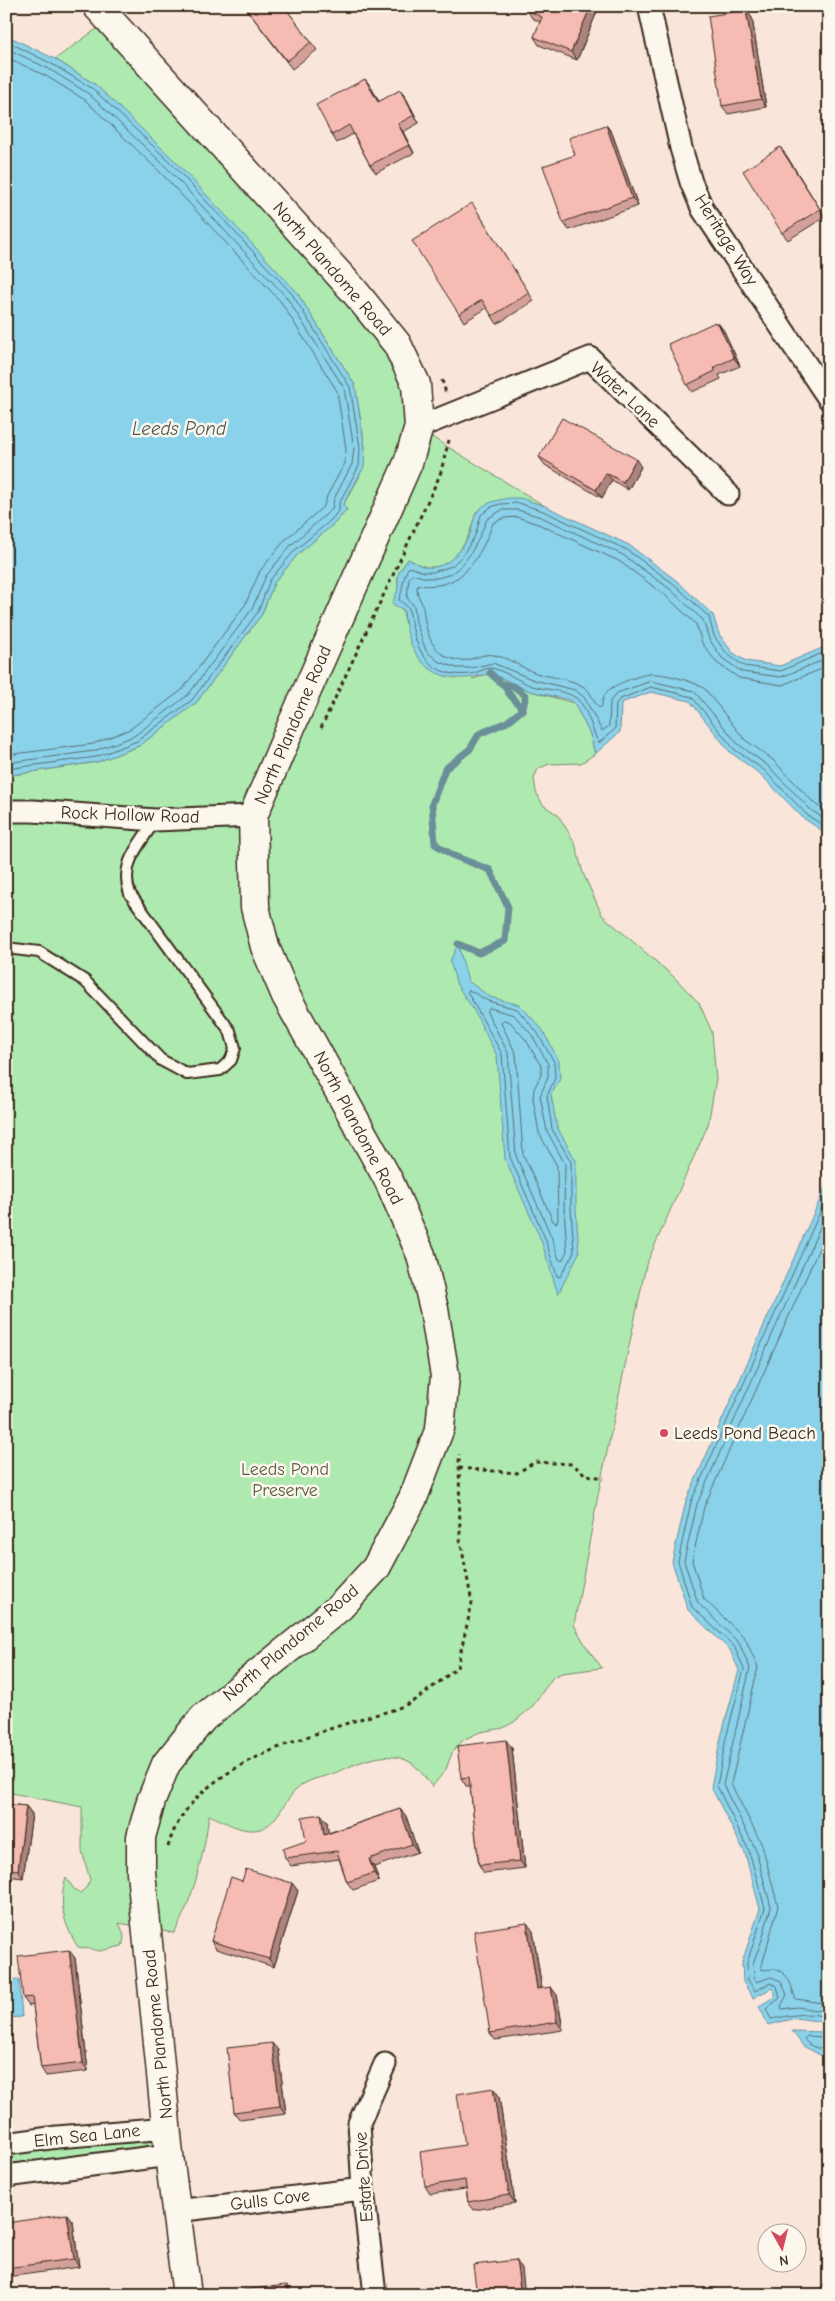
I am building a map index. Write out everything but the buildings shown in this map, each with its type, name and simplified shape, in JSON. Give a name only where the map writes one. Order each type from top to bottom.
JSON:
[{"type":"main road","name":"North Plandome Road","points":[[97,6],[352,288],[397,344],[416,384],[418,427],[408,463],[253,816],[256,906],[265,947],[286,996],[388,1181],[421,1254],[434,1309],[445,1376],[440,1428],[413,1498],[376,1568],[340,1606],[203,1718],[166,1764],[151,1801],[141,1837],[141,1872],[168,2128],[169,2155],[187,2295]]},
{"type":"street","name":"Heritage Way","points":[[649,6],[681,148],[696,196],[703,210],[829,399]]},
{"type":"street","name":"Water Lane","points":[[418,427],[590,358],[728,494]]},
{"type":"street","name":"Rock Hollow Road","points":[[6,810],[155,820],[253,816]]},
{"type":"street","name":"Estate Drive","points":[[376,2295],[363,2189],[359,2123],[385,2064]]},
{"type":"street","name":"Elm Sea Lane","points":[[6,2144],[57,2137],[168,2128]]},
{"type":"street","name":"Elm Sea Lane","points":[[7,2169],[169,2155]]},
{"type":"street","name":"Gulls Cove","points":[[176,2211],[363,2189]]},
{"type":"lane","points":[[6,948],[39,952],[85,981],[161,1060],[188,1074],[220,1070],[231,1060],[235,1048],[230,1031],[130,894],[126,881],[129,861],[155,820]]},
{"type":"path","points":[[317,737],[440,475],[449,446],[449,436]]},
{"type":"path","points":[[166,1854],[173,1831],[186,1812],[225,1774],[264,1754],[322,1732],[410,1703],[457,1668],[472,1603],[460,1540],[459,1450]]},
{"type":"path","points":[[459,1468],[517,1473],[535,1462],[572,1464],[586,1475],[604,1478]]},
{"type":"green space","name":"Leeds Pond Preserve","points":[[109,20],[397,344],[420,430],[545,506],[517,499],[496,502],[476,512],[470,531],[461,549],[446,563],[427,567],[408,559],[398,578],[398,590],[405,624],[473,679],[490,673],[530,691],[574,703],[590,734],[595,754],[581,763],[549,764],[538,769],[534,778],[536,792],[543,805],[558,815],[575,843],[583,873],[602,915],[674,977],[699,1003],[712,1032],[716,1079],[708,1125],[646,1265],[598,1495],[574,1625],[602,1668],[562,1673],[553,1677],[532,1707],[514,1722],[503,1728],[480,1732],[463,1740],[452,1753],[446,1769],[432,1787],[424,1775],[410,1762],[396,1757],[376,1758],[303,1784],[266,1827],[247,1830],[209,1815],[193,1891],[174,1933],[119,1923],[124,1937],[122,1946],[100,1951],[78,1947],[69,1931],[64,1914],[63,1897],[66,1878],[74,1889],[80,1893],[86,1888],[90,1880],[82,1851],[82,1807],[6,1792],[6,773],[12,775],[97,762],[139,746],[196,703],[262,614],[274,583],[298,554],[334,524],[347,510],[343,505],[359,478],[365,448],[355,385],[296,291],[96,85],[55,59]]},
{"type":"green space","points":[[168,2128],[169,2155],[6,2176],[6,2144]]},
{"type":"water","name":"Leeds Pond","points":[[6,35],[55,59],[96,85],[174,160],[296,291],[355,385],[365,448],[364,467],[343,505],[347,509],[334,524],[298,554],[274,583],[262,614],[196,703],[139,746],[97,762],[12,775],[6,773]]},
{"type":"water","points":[[509,498],[520,498],[545,506],[629,545],[677,581],[713,615],[719,634],[732,652],[746,661],[780,666],[829,645],[829,835],[803,818],[760,774],[730,752],[690,701],[651,692],[621,703],[620,732],[595,754],[590,734],[574,703],[570,700],[530,691],[490,673],[455,678],[441,675],[429,668],[419,658],[411,645],[406,629],[404,610],[392,604],[398,589],[398,574],[408,559],[419,565],[434,567],[453,558],[467,540],[476,514],[480,509],[492,502]]},
{"type":"water","points":[[458,944],[468,981],[490,997],[520,1005],[542,1029],[559,1061],[560,1079],[551,1095],[557,1127],[576,1161],[576,1209],[579,1253],[558,1294],[541,1240],[505,1159],[497,1056],[473,1009],[457,985],[450,961]]},
{"type":"water","points":[[829,1179],[829,2053],[822,2056],[803,2046],[792,2031],[825,2032],[824,2022],[796,2018],[768,2025],[759,2006],[776,1996],[772,1988],[753,1998],[743,1982],[742,1962],[760,1909],[745,1853],[711,1787],[721,1737],[739,1670],[730,1650],[688,1610],[672,1562],[686,1501]]},
{"type":"water","points":[[19,1979],[22,2017],[6,2018],[6,1980]]},
{"type":"waterway","points":[[458,944],[479,953],[505,941],[508,907],[490,870],[454,856],[435,844],[432,804],[445,769],[470,749],[479,734],[507,722],[522,710],[526,696],[515,687],[502,684],[490,673]]},
{"type":"waterway","points":[[505,685],[522,710]]},
{"type":"place","name":"Leeds Pond Beach","points":[[664,1433]]}]
